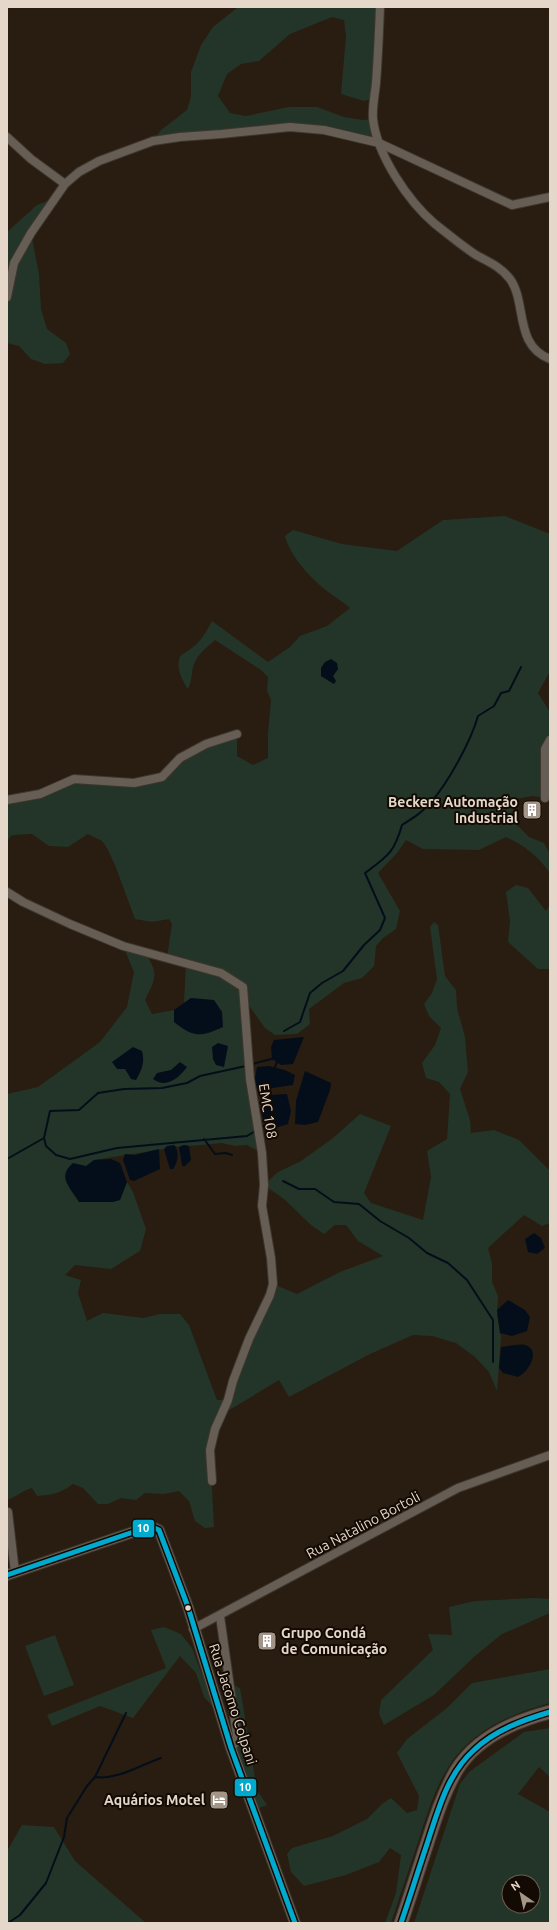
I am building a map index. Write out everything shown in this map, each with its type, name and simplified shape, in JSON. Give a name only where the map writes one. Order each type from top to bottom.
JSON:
[{"type":"main road","points":[[401,1923],[439,1805],[457,1770],[474,1750],[496,1734],[515,1723],[550,1712]]},
{"type":"street","points":[[380,7],[373,118],[379,143],[400,185],[410,198],[434,223],[475,254],[504,271],[515,289],[520,316],[528,339],[535,349],[543,356],[550,359]]},
{"type":"street","points":[[7,297],[14,263],[31,233],[65,184],[79,172],[99,161],[152,141],[290,127],[324,130],[379,143],[512,205],[550,197]]},
{"type":"street","points":[[7,137],[31,159],[65,184]]},
{"type":"street","points":[[7,800],[40,794],[74,780],[134,783],[162,777],[180,758],[206,744],[236,734]]},
{"type":"street","points":[[545,798],[545,749],[550,740]]},
{"type":"street","name":"EMC 108","points":[[7,892],[43,911],[123,946],[221,973],[243,987],[250,1079],[262,1153],[264,1185],[262,1206],[271,1258],[273,1284],[270,1295],[249,1339],[233,1381],[228,1400],[215,1429],[210,1450],[212,1481]]},
{"type":"street","name":"Rua Natalino Bortoli","points":[[193,1629],[220,1616],[458,1488],[550,1455]]},
{"type":"street","points":[[8,1512],[11,1574]]},
{"type":"street","name":"Rua Jacomo Colpani","points":[[11,1574],[145,1528],[156,1528],[162,1534],[188,1607],[193,1629],[230,1745],[295,1923]]},
{"type":"street","points":[[220,1616],[237,1737],[236,1742],[230,1745]]},
{"type":"green space","points":[[238,7],[380,7],[375,98],[364,101],[341,94],[346,36],[344,20],[332,17],[290,34],[259,61],[241,64],[227,74],[218,96],[230,113],[246,116],[289,107],[317,107],[344,117],[363,120],[373,119],[379,143],[290,127],[153,141],[161,130],[187,110],[191,96],[191,72],[201,45],[213,27]]},
{"type":"green space","points":[[55,198],[31,233],[39,274],[41,309],[47,329],[66,343],[70,354],[63,363],[45,364],[31,359],[19,346],[7,343],[7,232],[37,205]]},
{"type":"green space","points":[[505,516],[550,534],[550,671],[538,693],[550,712],[550,798],[532,796],[516,799],[511,819],[529,837],[544,843],[550,854],[550,873],[541,861],[531,852],[506,837],[479,850],[423,849],[406,840],[397,853],[378,873],[400,911],[396,929],[383,938],[376,946],[374,966],[362,978],[344,983],[309,1009],[310,1024],[297,1034],[275,1035],[265,1028],[245,1000],[262,1153],[247,1145],[235,1146],[222,1143],[189,1146],[184,1145],[179,1147],[171,1146],[164,1149],[94,1160],[69,1188],[79,1202],[120,1200],[127,1182],[133,1192],[146,1229],[140,1251],[111,1269],[75,1265],[65,1275],[81,1280],[78,1293],[87,1321],[103,1313],[143,1318],[160,1314],[180,1314],[189,1325],[217,1400],[228,1400],[273,1284],[297,1294],[340,1272],[383,1256],[358,1241],[346,1225],[335,1225],[324,1234],[311,1225],[284,1199],[264,1185],[278,1172],[301,1161],[333,1138],[360,1114],[391,1126],[364,1193],[371,1203],[423,1220],[431,1177],[427,1151],[447,1139],[450,1094],[439,1082],[426,1078],[422,1063],[435,1045],[441,1028],[429,1016],[424,1004],[432,993],[437,979],[430,927],[434,922],[438,925],[445,976],[456,990],[457,1008],[465,1037],[468,1072],[460,1089],[470,1120],[471,1133],[494,1130],[519,1140],[548,1169],[550,1169],[550,1223],[542,1226],[524,1215],[488,1248],[492,1263],[492,1282],[498,1296],[497,1316],[501,1337],[497,1391],[489,1372],[475,1357],[456,1343],[432,1336],[413,1335],[370,1354],[289,1397],[279,1380],[221,1415],[210,1450],[214,1527],[205,1528],[195,1521],[189,1501],[179,1491],[164,1494],[145,1493],[136,1500],[121,1498],[108,1504],[98,1504],[83,1488],[73,1484],[60,1491],[42,1496],[37,1496],[32,1488],[7,1500],[7,1094],[38,1087],[100,1042],[127,1007],[134,972],[123,946],[145,952],[152,966],[154,971],[154,981],[145,1000],[152,1014],[174,1010],[174,1022],[191,998],[184,1003],[186,963],[167,958],[172,924],[169,919],[152,922],[135,919],[115,865],[102,841],[88,834],[68,847],[49,846],[32,834],[12,835],[7,841],[7,800],[74,779],[134,783],[162,777],[180,758],[237,734],[237,756],[253,765],[268,758],[268,733],[271,700],[267,691],[268,677],[261,670],[215,640],[196,660],[188,689],[183,681],[179,669],[180,656],[199,642],[212,621],[268,662],[290,647],[300,636],[327,626],[350,608],[322,587],[300,564],[287,543],[285,536],[293,530],[342,544],[397,551],[443,520]],"holes":[[[325,662],[338,669],[329,681],[321,676],[321,668]]]},
{"type":"green space","points":[[516,885],[528,888],[546,911],[550,905],[550,969],[538,969],[508,942],[510,921],[506,892]]},
{"type":"green space","points":[[534,1598],[550,1599],[550,1613],[502,1634],[475,1656],[434,1695],[384,1725],[379,1714],[381,1700],[433,1650],[428,1634],[452,1635],[449,1607],[475,1601]]},
{"type":"green space","points":[[164,1627],[181,1634],[192,1648],[215,1709],[204,1697],[196,1673],[180,1656],[133,1718],[100,1706],[52,1726],[47,1715],[166,1668],[151,1630]]},
{"type":"green space","points":[[55,1635],[74,1685],[44,1696],[25,1646]]},
{"type":"green space","points":[[550,1669],[550,1703],[507,1718],[481,1733],[458,1754],[449,1766],[432,1801],[391,1923],[385,1923],[396,1893],[401,1855],[390,1848],[379,1862],[346,1875],[304,1886],[291,1872],[287,1854],[292,1848],[333,1836],[367,1819],[382,1804],[391,1798],[407,1813],[417,1810],[419,1796],[397,1753],[407,1739],[447,1708],[472,1683]]},
{"type":"green space","points":[[229,1683],[240,1688],[257,1790],[267,1805],[254,1810],[231,1748],[236,1742]]},
{"type":"green space","points":[[550,1728],[550,1777],[539,1767],[518,1794],[550,1812],[550,1923],[414,1923],[460,1784],[469,1772],[524,1732]]},
{"type":"green space","points":[[22,1825],[54,1827],[75,1861],[146,1923],[7,1923],[7,1851]]},
{"type":"water","points":[[331,659],[337,663],[338,669],[333,676],[336,681],[334,684],[321,676],[321,668],[325,662]]},
{"type":"water","points":[[191,998],[214,1000],[222,1012],[223,1027],[209,1033],[198,1034],[187,1031],[174,1022],[174,1010]]},
{"type":"water","points":[[304,1037],[293,1064],[281,1065],[272,1059],[271,1047],[274,1040]]},
{"type":"water","points":[[218,1043],[228,1046],[224,1067],[216,1065],[213,1059],[212,1047]]},
{"type":"water","points":[[133,1047],[142,1051],[143,1055],[142,1066],[136,1080],[131,1079],[125,1069],[117,1069],[112,1062]]},
{"type":"water","points":[[180,1062],[187,1067],[172,1081],[163,1083],[153,1079],[157,1073],[171,1070]]},
{"type":"water","points":[[269,1066],[285,1070],[295,1075],[293,1085],[259,1090],[254,1084],[257,1067]]},
{"type":"water","points":[[305,1071],[331,1083],[330,1090],[318,1122],[305,1125],[295,1124],[296,1101]]},
{"type":"water","points":[[287,1094],[291,1111],[288,1124],[275,1128],[262,1117],[264,1102],[270,1095]]},
{"type":"water","points":[[174,1145],[178,1154],[177,1160],[173,1169],[170,1169],[164,1149],[167,1146]]},
{"type":"water","points":[[184,1145],[189,1146],[191,1160],[184,1167],[182,1165],[179,1147]]},
{"type":"water","points":[[159,1149],[160,1169],[134,1181],[130,1180],[123,1160],[125,1154],[135,1155]]},
{"type":"water","points":[[111,1159],[120,1163],[127,1182],[120,1200],[113,1202],[79,1202],[65,1178],[68,1168],[73,1163],[86,1166],[94,1160]]},
{"type":"water","points":[[534,1233],[541,1238],[545,1248],[537,1254],[528,1252],[525,1239]]},
{"type":"water","points":[[508,1300],[525,1310],[530,1317],[527,1331],[512,1336],[500,1333],[497,1310]]},
{"type":"water","points":[[525,1345],[530,1348],[533,1356],[532,1361],[526,1371],[518,1377],[503,1373],[499,1368],[501,1347]]},
{"type":"waterway","points":[[284,1031],[300,1022],[310,993],[322,983],[343,971],[364,945],[380,930],[385,918],[365,873],[385,858],[393,848],[402,825],[425,809],[438,794],[465,749],[478,716],[494,706],[501,693],[509,691],[521,667]]},
{"type":"waterway","points":[[252,1064],[275,1058]]},
{"type":"waterway","points":[[274,1069],[278,1060]]},
{"type":"waterway","points":[[7,1159],[44,1138],[50,1111],[79,1110],[98,1093],[124,1089],[162,1088],[187,1083],[200,1076],[246,1066]]},
{"type":"waterway","points":[[268,1087],[270,1097]]},
{"type":"waterway","points":[[260,1128],[270,1122]]},
{"type":"waterway","points":[[44,1138],[46,1146],[56,1155],[70,1159],[117,1148],[247,1136],[257,1130]]},
{"type":"waterway","points":[[204,1139],[215,1154],[226,1153],[232,1155]]},
{"type":"waterway","points":[[283,1181],[299,1189],[315,1189],[334,1202],[359,1204],[380,1221],[409,1238],[427,1253],[448,1263],[467,1280],[493,1320],[493,1362]]},
{"type":"waterway","points":[[8,1923],[20,1915],[46,1883],[64,1837],[67,1818],[87,1786],[95,1777],[126,1713]]},
{"type":"waterway","points":[[95,1777],[120,1774],[161,1758]]},
{"type":"transit line","name":"10","points":[[7,1575],[145,1528],[152,1527],[159,1530],[188,1607],[231,1748],[295,1923]]},
{"type":"transit line","name":"10","points":[[401,1923],[444,1794],[457,1770],[474,1750],[500,1731],[530,1718],[550,1712]]},
{"type":"place","name":"Beckers Automação Industrial","points":[[532,810]]},
{"type":"place","name":"Grupo Condá de Comunicação","points":[[267,1641]]},
{"type":"place","name":"Aquários Motel","points":[[219,1800]]}]
